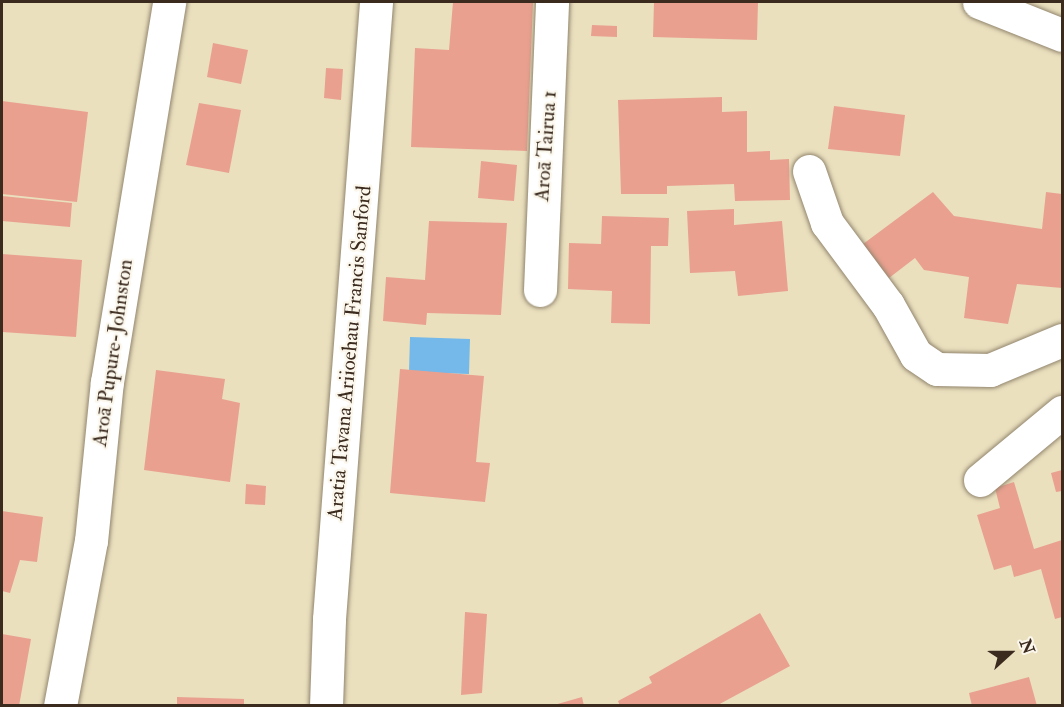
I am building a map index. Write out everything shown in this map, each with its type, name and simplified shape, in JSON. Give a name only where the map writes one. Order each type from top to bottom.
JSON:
[{"type":"street","name":"Aroā Pupure-Johnston","points":[[60,705],[91,541],[108,382],[169,2]]},
{"type":"street","name":"Aratia Tavana Ariioehau Francis Sanford","points":[[326,705],[329,619],[376,2]]},
{"type":"street","name":"Aroā Tairua 1","points":[[540,290],[552,2]]},
{"type":"street","points":[[979,2],[1062,35]]},
{"type":"street","points":[[809,171],[827,224],[888,305],[916,355],[937,369],[990,370],[1062,340]]},
{"type":"street","points":[[980,480],[1062,412]]},
{"type":"water","points":[[410,337],[470,339],[469,374],[409,372]]},
{"type":"building","points":[[453,2],[533,2],[527,151],[411,147],[415,48],[449,50]]},
{"type":"building","points":[[654,2],[758,2],[757,40],[653,37]]},
{"type":"building","points":[[592,25],[617,26],[617,37],[591,36]]},
{"type":"building","points":[[213,43],[248,50],[241,84],[207,77]]},
{"type":"building","points":[[326,68],[343,69],[341,100],[324,98]]},
{"type":"building","points":[[722,97],[722,112],[747,111],[747,152],[770,151],[770,160],[789,159],[790,200],[735,201],[734,184],[667,186],[667,194],[621,194],[618,100]]},
{"type":"building","points":[[2,101],[88,112],[77,202],[2,194]]},
{"type":"building","points":[[199,103],[241,110],[229,173],[186,165]]},
{"type":"building","points":[[834,106],[905,115],[900,156],[828,149]]},
{"type":"building","points":[[481,161],[517,165],[514,201],[478,198]]},
{"type":"building","points":[[933,192],[954,216],[1042,229],[1046,192],[1062,194],[1062,288],[1017,284],[1008,324],[964,318],[969,277],[924,270],[915,258],[889,278],[863,244]]},
{"type":"building","points":[[2,196],[72,203],[70,227],[2,221]]},
{"type":"building","points":[[734,209],[734,225],[782,221],[788,291],[738,296],[735,271],[690,273],[687,211]]},
{"type":"building","points":[[602,216],[669,218],[668,246],[651,246],[650,324],[611,323],[612,291],[568,289],[569,243],[601,244]]},
{"type":"building","points":[[429,221],[507,223],[501,315],[427,313],[426,325],[383,321],[386,277],[425,280]]},
{"type":"building","points":[[2,254],[82,260],[76,337],[2,332]]},
{"type":"building","points":[[400,369],[484,376],[476,462],[490,463],[485,502],[390,493]]},
{"type":"building","points":[[156,370],[225,379],[222,399],[240,403],[230,482],[144,470]]},
{"type":"building","points":[[1062,470],[1062,491],[1056,492],[1051,473]]},
{"type":"building","points":[[1014,482],[1034,549],[1062,540],[1062,617],[1055,619],[1041,569],[1014,577],[1011,565],[994,570],[977,515],[1000,508],[995,488]]},
{"type":"building","points":[[246,484],[266,486],[265,505],[245,504]]},
{"type":"building","points":[[2,511],[43,517],[37,562],[20,560],[10,593],[2,591]]},
{"type":"building","points":[[465,612],[487,614],[482,693],[461,695]]},
{"type":"building","points":[[760,613],[790,666],[716,706],[620,706],[618,701],[652,683],[649,677]]},
{"type":"building","points":[[2,634],[31,639],[19,706],[2,706]]},
{"type":"building","points":[[1029,677],[1037,706],[972,706],[969,693]]},
{"type":"building","points":[[177,697],[244,699],[244,706],[177,706]]},
{"type":"building","points":[[582,697],[584,706],[554,706],[554,705]]}]
